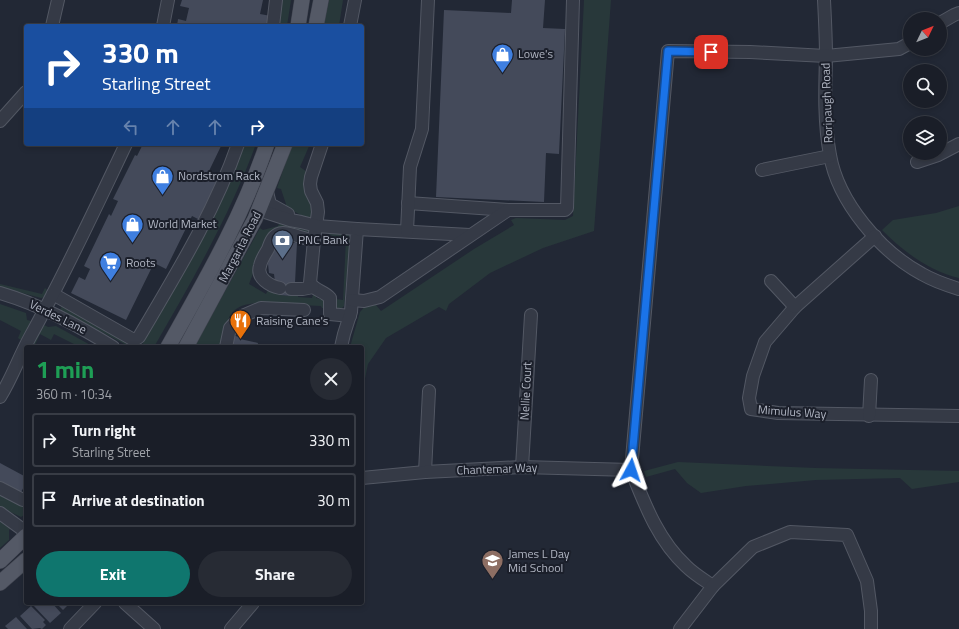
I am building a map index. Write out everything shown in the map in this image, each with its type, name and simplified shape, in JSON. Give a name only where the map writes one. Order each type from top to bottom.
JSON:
[{"type":"main road","points":[[298,24],[302,0]]},
{"type":"main road","points":[[316,24],[321,0]]},
{"type":"main road","name":"Margarita Road","points":[[169,345],[224,244],[245,200],[266,146]]},
{"type":"main road","points":[[259,210],[255,208],[252,201],[273,146]]},
{"type":"main road","name":"Margarita Road","points":[[187,345],[240,249],[267,192],[284,146]]},
{"type":"main road","points":[[0,561],[24,538]]},
{"type":"main road","points":[[0,583],[24,562]]},
{"type":"street","points":[[52,24],[58,0]]},
{"type":"street","points":[[163,24],[168,0]]},
{"type":"street","points":[[273,24],[276,0]]},
{"type":"street","points":[[350,24],[355,0]]},
{"type":"street","points":[[407,232],[410,167],[422,129],[428,0]]},
{"type":"street","points":[[408,203],[508,210],[564,210],[567,208],[573,0]]},
{"type":"street","name":"Roripaugh Road","points":[[824,0],[826,56],[825,107],[830,156],[837,179],[848,200],[862,221],[890,252],[911,267],[939,282],[959,289]]},
{"type":"street","points":[[947,18],[959,13]]},
{"type":"street","points":[[713,586],[686,566],[662,538],[648,512],[631,470],[668,51],[750,52],[826,56],[899,50],[903,47]]},
{"type":"street","points":[[0,121],[4,108],[24,93]]},
{"type":"street","points":[[917,162],[938,155],[959,144]]},
{"type":"street","points":[[26,345],[46,310],[125,146]]},
{"type":"street","points":[[53,294],[132,339],[139,337],[207,218],[227,177],[237,146]]},
{"type":"street","points":[[321,146],[310,184],[311,191],[317,203],[318,212],[310,283],[313,287],[330,298],[330,314],[350,316]]},
{"type":"street","points":[[762,170],[830,156]]},
{"type":"street","points":[[267,192],[270,204],[301,222]]},
{"type":"street","points":[[259,210],[290,220],[317,226],[470,235]]},
{"type":"street","points":[[352,300],[364,301],[380,297],[508,210]]},
{"type":"street","points":[[342,345],[350,316],[357,229]]},
{"type":"street","points":[[313,287],[303,289],[286,289],[273,287],[266,282],[259,272],[259,266],[273,238],[278,234],[288,233],[296,237],[314,240]]},
{"type":"street","name":"Mimulus Way","points":[[874,236],[795,307],[766,342],[753,376],[749,398],[751,409],[778,413],[869,416],[959,416]]},
{"type":"street","points":[[771,282],[795,307]]},
{"type":"street","name":"Verdes Lane","points":[[0,293],[46,310],[109,345]]},
{"type":"street","points":[[226,345],[230,328],[240,317],[261,308],[304,310]]},
{"type":"street","name":"Nellie Court","points":[[522,467],[531,315]]},
{"type":"street","points":[[0,397],[10,381],[24,350]]},
{"type":"street","points":[[869,416],[871,380]]},
{"type":"street","points":[[425,472],[429,391]]},
{"type":"street","name":"Chantemar Way","points":[[364,478],[425,472],[522,467],[631,470]]},
{"type":"street","points":[[0,488],[24,500]]},
{"type":"street","points":[[0,513],[24,531]]},
{"type":"street","points":[[680,629],[713,586],[754,548],[790,532],[847,535],[867,581],[871,611],[871,629]]},
{"type":"street","points":[[70,629],[93,605]]},
{"type":"street","points":[[127,605],[154,629]]},
{"type":"street","points":[[231,629],[251,605]]},
{"type":"shaded area","points":[[280,0],[291,0],[287,24],[276,24]]},
{"type":"shaded area","points":[[329,0],[343,0],[339,24],[323,24]]},
{"type":"shaded area","points":[[584,0],[611,0],[594,231],[543,248],[490,273],[449,304],[446,311],[439,307],[386,338],[368,364],[364,383],[364,345],[351,345],[360,312],[367,304],[372,303],[376,305],[381,311],[474,249],[514,225],[511,220],[516,218],[565,220],[573,216]]},
{"type":"shaded area","points":[[242,146],[255,146],[222,222],[155,345],[142,345],[188,263]]},
{"type":"shaded area","points":[[291,146],[309,146],[300,167],[307,172],[313,216],[311,218],[307,218],[285,207],[286,204],[281,189],[277,188]]},
{"type":"shaded area","points":[[959,206],[959,278],[927,266],[899,246],[882,230],[893,220],[936,213]]},
{"type":"shaded area","points":[[280,221],[293,227],[312,231],[312,234],[282,231],[254,271],[249,284],[266,294],[269,288],[280,293],[280,295],[290,296],[291,292],[298,292],[298,297],[312,298],[313,295],[316,295],[316,298],[321,299],[324,296],[325,308],[322,308],[321,306],[261,303],[242,306],[231,314],[226,328],[224,345],[195,345],[260,228],[263,230],[278,226]]},
{"type":"shaded area","points":[[324,232],[347,233],[349,235],[350,241],[344,306],[341,309],[337,308],[335,304],[336,299],[343,300],[346,239],[337,238]]},
{"type":"shaded area","points":[[0,284],[42,294],[45,288],[47,290],[46,297],[41,298],[0,287]]},
{"type":"shaded area","points":[[0,304],[26,313],[27,320],[31,321],[21,340],[18,338],[21,331],[0,320]]},
{"type":"shaded area","points":[[62,306],[133,345],[126,345],[60,310]]},
{"type":"shaded area","points":[[44,325],[48,327],[56,326],[90,345],[76,345],[54,334],[51,340],[40,334],[35,345],[30,345]]},
{"type":"shaded area","points":[[678,462],[816,468],[959,471],[959,482],[912,489],[900,478],[816,480],[746,486],[701,493],[687,483],[675,469],[646,477],[644,471]]},
{"type":"shaded area","points":[[0,490],[24,502],[24,515],[21,517],[0,507]]},
{"type":"shaded area","points":[[0,521],[11,528],[9,530],[9,540],[0,548]]},
{"type":"building","points":[[182,0],[263,0],[260,14],[271,16],[269,24],[177,24],[178,19],[186,21],[189,8],[180,6]]},
{"type":"building","name":"Lowe's","points":[[512,0],[545,0],[543,28],[565,29],[559,154],[546,153],[544,202],[436,197],[444,10],[511,13]]},
{"type":"building","points":[[142,146],[221,146],[209,171],[221,177],[200,220],[192,216],[166,269],[154,263],[126,320],[71,293],[79,277],[85,280],[90,269],[84,266],[109,214],[111,216],[118,201],[113,199],[135,155],[137,156]]},
{"type":"building","name":"PNC Bank","points":[[281,238],[293,239],[292,243],[297,243],[295,283],[291,283],[291,296],[280,295],[280,283],[275,282],[274,274],[269,273],[268,264],[271,248],[276,249],[276,240],[281,241]]},
{"type":"building","name":"Raising Cane's","points":[[235,336],[240,337],[240,339],[258,343],[258,345],[233,345]]},
{"type":"building","points":[[0,463],[24,476],[24,487],[20,494],[0,483]]},
{"type":"building","points":[[33,605],[54,605],[61,613],[50,623]]},
{"type":"building","points":[[58,605],[68,605],[63,610]]},
{"type":"building","points":[[31,606],[45,620],[43,622],[46,625],[42,629],[32,629],[20,616]]},
{"type":"building","points":[[16,617],[27,629],[8,629],[5,626]]},
{"type":"place","name":"Lowe's","points":[[502,74]]},
{"type":"place","name":"Nordstrom Rack","points":[[163,196]]},
{"type":"place","name":"World Market","points":[[132,244]]},
{"type":"place","name":"PNC Bank","points":[[282,260]]},
{"type":"place","name":"Roots","points":[[110,282]]},
{"type":"place","name":"Raising Cane's","points":[[241,340]]},
{"type":"place","name":"James L Day Mid School","points":[[492,580]]},
{"type":"route","points":[[631,470],[668,51],[711,52]]}]
